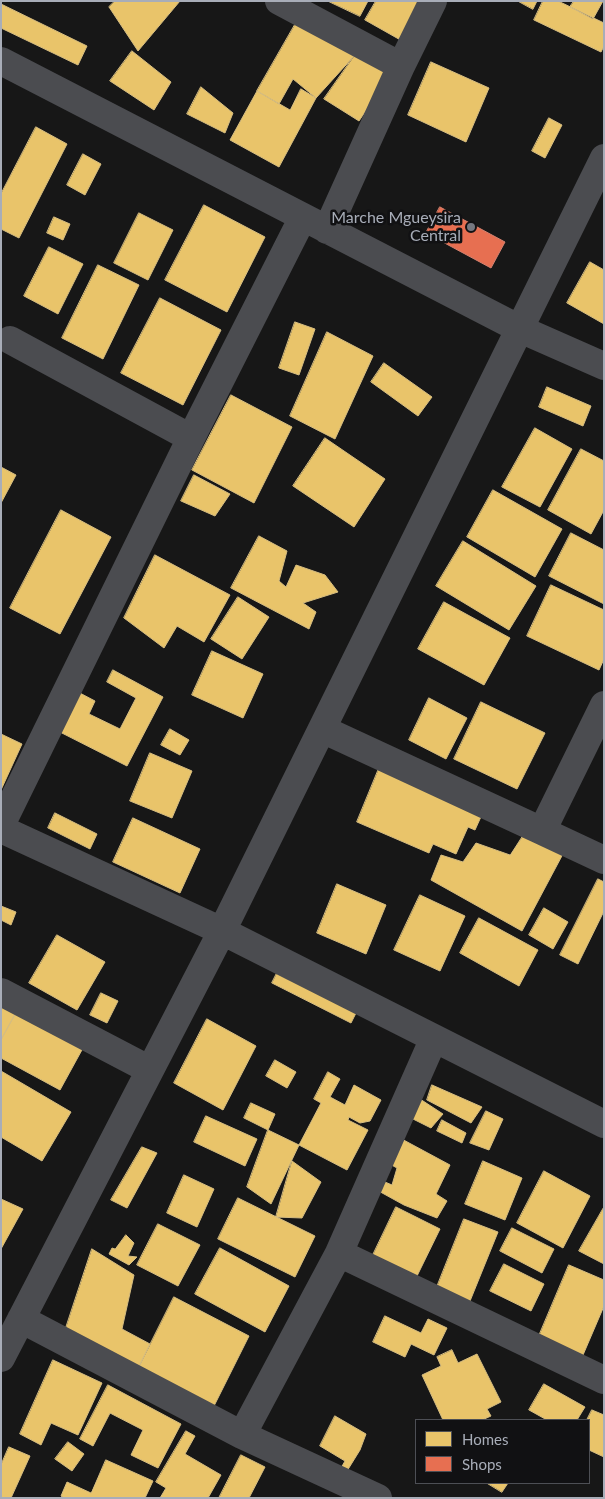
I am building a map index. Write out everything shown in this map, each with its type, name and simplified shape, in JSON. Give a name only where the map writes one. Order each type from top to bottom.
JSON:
[{"type":"street","points":[[278,1],[401,66]]},
{"type":"street","points":[[433,1],[401,66],[315,224],[191,438],[1,827],[222,931],[604,1124]]},
{"type":"street","points":[[1,61],[520,329],[604,366]]},
{"type":"street","points":[[1,1358],[13,1323],[150,1070],[222,931],[603,162]]},
{"type":"street","points":[[4,344],[191,438]]},
{"type":"street","points":[[542,831],[604,705]]},
{"type":"street","points":[[322,729],[604,860]]},
{"type":"street","points":[[1,992],[150,1070]]},
{"type":"street","points":[[242,1434],[339,1253],[434,1038]]},
{"type":"street","points":[[339,1253],[604,1380]]},
{"type":"street","points":[[13,1323],[378,1498]]},
{"type":"building: Homes","points":[[115,1],[180,1],[138,51],[109,7]]},
{"type":"building: Homes","points":[[328,1],[368,1],[360,16]]},
{"type":"building: Homes","points":[[376,1],[427,1],[404,42],[365,20]]},
{"type":"building: Homes","points":[[518,1],[537,1],[533,9]]},
{"type":"building: Homes","points":[[543,1],[558,1],[604,23],[604,46],[601,52],[534,20]]},
{"type":"building: Homes","points":[[574,1],[603,1],[593,19],[570,7]]},
{"type":"building: Homes","points":[[1,4],[87,46],[78,65],[1,28]]},
{"type":"building: Homes","points":[[300,16],[355,55],[316,98],[293,79],[279,104],[257,91]]},
{"type":"building: Homes","points":[[132,51],[171,82],[154,110],[110,81]]},
{"type":"building: Homes","points":[[355,55],[391,73],[359,121],[324,99]]},
{"type":"building: Homes","points":[[431,62],[489,88],[466,142],[408,115]]},
{"type":"building: Homes","points":[[201,87],[233,113],[225,133],[187,114]]},
{"type":"building: Homes","points":[[301,89],[316,98],[279,167],[230,140],[257,91],[290,110]]},
{"type":"building: Homes","points":[[549,118],[562,125],[545,158],[532,151]]},
{"type":"building: Homes","points":[[36,127],[67,144],[19,238],[1,229],[1,194]]},
{"type":"building: Homes","points":[[83,154],[101,164],[85,195],[67,185]]},
{"type":"building: Homes","points":[[204,205],[265,237],[227,312],[165,280]]},
{"type":"building: Homes","points":[[139,213],[173,230],[148,280],[114,263]]},
{"type":"building: Homes","points":[[54,217],[70,224],[63,240],[47,233]]},
{"type":"building: Homes","points":[[49,247],[83,264],[58,314],[24,296]]},
{"type":"building: Homes","points":[[590,262],[604,270],[604,324],[567,303]]},
{"type":"building: Homes","points":[[98,265],[139,285],[103,359],[62,338]]},
{"type":"building: Homes","points":[[160,298],[221,330],[183,405],[121,373]]},
{"type":"building: Homes","points":[[295,322],[315,329],[299,375],[279,368]]},
{"type":"building: Homes","points":[[327,332],[373,356],[335,439],[290,416]]},
{"type":"building: Homes","points":[[384,363],[432,397],[418,416],[371,382]]},
{"type":"building: Homes","points":[[547,387],[591,406],[583,426],[539,407]]},
{"type":"building: Homes","points":[[231,395],[292,427],[254,503],[192,470]]},
{"type":"building: Homes","points":[[535,428],[572,449],[540,507],[502,487]]},
{"type":"building: Homes","points":[[325,438],[385,479],[354,527],[293,486]]},
{"type":"building: Homes","points":[[581,449],[604,461],[604,510],[591,534],[548,510]]},
{"type":"building: Homes","points":[[1,467],[16,475],[1,503]]},
{"type":"building: Homes","points":[[194,475],[230,494],[215,516],[181,501]]},
{"type":"building: Homes","points":[[493,490],[562,529],[535,577],[467,537]]},
{"type":"building: Homes","points":[[61,510],[111,537],[60,634],[10,608]]},
{"type":"building: Homes","points":[[571,533],[604,550],[604,604],[549,576]]},
{"type":"building: Homes","points":[[259,536],[287,551],[279,581],[286,587],[296,565],[325,575],[338,592],[303,603],[316,612],[309,629],[231,588]]},
{"type":"building: Homes","points":[[463,541],[536,586],[509,630],[436,586]]},
{"type":"building: Homes","points":[[155,555],[230,595],[204,642],[177,626],[164,648],[124,618]]},
{"type":"building: Homes","points":[[551,585],[604,610],[604,659],[599,670],[527,636]]},
{"type":"building: Homes","points":[[238,597],[269,617],[242,659],[211,639]]},
{"type":"building: Homes","points":[[444,602],[510,638],[484,685],[418,649]]},
{"type":"building: Homes","points":[[212,651],[263,674],[243,718],[192,695]]},
{"type":"building: Homes","points":[[113,670],[163,697],[127,766],[56,730],[76,691],[95,701],[89,714],[120,729],[136,698],[107,682]]},
{"type":"building: Homes","points":[[429,698],[467,718],[446,759],[409,740]]},
{"type":"building: Homes","points":[[481,702],[545,733],[517,789],[454,759]]},
{"type":"building: Homes","points":[[170,729],[189,740],[180,755],[161,745]]},
{"type":"building: Homes","points":[[1,734],[22,744],[1,790]]},
{"type":"building: Homes","points":[[150,753],[192,771],[172,818],[130,801]]},
{"type":"building: Homes","points":[[380,766],[484,810],[475,830],[468,827],[456,854],[433,844],[429,853],[357,822]]},
{"type":"building: Homes","points":[[55,813],[97,834],[90,849],[48,828]]},
{"type":"building: Homes","points":[[133,818],[200,849],[180,893],[113,862]]},
{"type":"building: Homes","points":[[523,836],[564,852],[522,931],[431,880],[441,855],[463,862],[476,843],[510,855]]},
{"type":"building: Homes","points":[[598,879],[604,882],[604,911],[578,964],[560,955]]},
{"type":"building: Homes","points":[[337,884],[386,905],[366,954],[317,933]]},
{"type":"building: Homes","points":[[420,895],[465,916],[440,971],[394,950]]},
{"type":"building: Homes","points":[[1,906],[16,912],[11,925],[1,920]]},
{"type":"building: Homes","points":[[544,908],[568,922],[553,949],[529,935]]},
{"type":"building: Homes","points":[[479,918],[538,950],[519,986],[460,953]]},
{"type":"building: Homes","points":[[57,935],[105,962],[77,1010],[29,983]]},
{"type":"building: Homes","points":[[281,965],[360,1005],[351,1023],[272,983]]},
{"type":"building: Homes","points":[[101,993],[118,1001],[107,1023],[90,1015]]},
{"type":"building: Homes","points":[[1,1004],[17,1011],[1,1040]]},
{"type":"building: Homes","points":[[17,1011],[83,1048],[60,1090],[1,1058],[1,1040]]},
{"type":"building: Homes","points":[[207,1019],[256,1046],[223,1110],[174,1083]]},
{"type":"building: Homes","points":[[275,1060],[296,1072],[287,1088],[266,1076]]},
{"type":"building: Homes","points":[[1,1071],[71,1112],[42,1161],[1,1137]]},
{"type":"building: Homes","points":[[328,1072],[340,1079],[330,1097],[345,1105],[354,1085],[381,1100],[370,1121],[360,1123],[349,1117],[348,1120],[368,1130],[347,1170],[299,1145],[321,1103],[314,1099]]},
{"type":"building: Homes","points":[[432,1085],[482,1107],[471,1123],[427,1100]]},
{"type":"building: Homes","points":[[420,1099],[443,1114],[431,1128],[411,1118]]},
{"type":"building: Homes","points":[[251,1103],[275,1114],[268,1130],[244,1118]]},
{"type":"building: Homes","points":[[486,1111],[503,1119],[489,1150],[470,1143]]},
{"type":"building: Homes","points":[[206,1116],[257,1139],[245,1166],[194,1142]]},
{"type":"building: Homes","points":[[442,1120],[466,1133],[462,1143],[437,1131]]},
{"type":"building: Homes","points":[[268,1130],[299,1145],[271,1204],[247,1187]]},
{"type":"building: Homes","points":[[398,1137],[450,1165],[436,1194],[447,1201],[437,1218],[404,1205],[375,1189],[378,1179],[392,1185],[397,1168],[388,1163]]},
{"type":"building: Homes","points":[[142,1147],[157,1153],[127,1208],[111,1200]]},
{"type":"building: Homes","points":[[292,1161],[321,1182],[302,1218],[276,1217]]},
{"type":"building: Homes","points":[[483,1161],[522,1178],[505,1220],[465,1204]]},
{"type":"building: Homes","points":[[544,1171],[590,1196],[563,1248],[517,1223]]},
{"type":"building: Homes","points":[[184,1175],[214,1189],[197,1227],[167,1213]]},
{"type":"building: Homes","points":[[238,1198],[315,1236],[295,1277],[218,1239]]},
{"type":"building: Homes","points":[[1,1199],[23,1209],[1,1249]]},
{"type":"building: Homes","points":[[396,1207],[440,1229],[417,1276],[373,1255]]},
{"type":"building: Homes","points":[[604,1207],[604,1264],[579,1251]]},
{"type":"building: Homes","points":[[464,1219],[498,1232],[468,1306],[435,1292]]},
{"type":"building: Homes","points":[[158,1224],[200,1245],[178,1286],[137,1265]]},
{"type":"building: Homes","points":[[512,1228],[554,1249],[542,1273],[500,1251]]},
{"type":"building: Homes","points":[[126,1235],[134,1243],[128,1256],[137,1257],[129,1265],[109,1254],[112,1248],[115,1249]]},
{"type":"building: Homes","points":[[220,1248],[289,1286],[265,1332],[195,1294]]},
{"type":"building: Homes","points":[[92,1249],[134,1275],[122,1329],[150,1344],[139,1367],[62,1340]]},
{"type":"building: Homes","points":[[504,1264],[544,1284],[531,1311],[490,1291]]},
{"type":"building: Homes","points":[[569,1265],[604,1280],[604,1306],[583,1355],[539,1336]]},
{"type":"building: Homes","points":[[174,1297],[249,1336],[214,1406],[139,1367]]},
{"type":"building: Homes","points":[[385,1316],[421,1333],[428,1319],[447,1328],[434,1355],[411,1344],[405,1357],[373,1342]]},
{"type":"building: Homes","points":[[452,1350],[458,1363],[477,1354],[501,1402],[487,1409],[491,1416],[484,1419],[443,1419],[422,1375],[441,1366],[437,1357]]},
{"type":"building: Homes","points":[[53,1360],[102,1383],[78,1435],[51,1423],[41,1445],[20,1434]]},
{"type":"building: Homes","points":[[544,1384],[585,1407],[578,1419],[545,1419],[529,1410]]},
{"type":"building: Homes","points":[[108,1385],[181,1424],[158,1468],[131,1455],[143,1430],[110,1413],[93,1446],[80,1439]]},
{"type":"building: Homes","points":[[592,1410],[604,1415],[604,1457],[590,1450],[590,1419],[588,1419]]},
{"type":"building: Homes","points":[[335,1416],[366,1434],[360,1450],[347,1471],[341,1468],[345,1461],[320,1446]]},
{"type":"building: Homes","points":[[186,1431],[195,1436],[185,1454],[221,1475],[208,1498],[160,1498],[166,1488],[156,1482]]},
{"type":"building: Homes","points":[[68,1442],[84,1454],[72,1471],[55,1459]]},
{"type":"building: Homes","points":[[9,1447],[30,1456],[11,1498],[1,1498],[1,1465]]},
{"type":"building: Homes","points":[[241,1455],[265,1467],[249,1498],[219,1498]]},
{"type":"building: Homes","points":[[106,1460],[153,1481],[145,1498],[64,1498],[61,1496],[67,1482],[91,1493]]},
{"type":"building: Homes","points":[[489,1484],[507,1484],[502,1492]]},
{"type":"building: Shops","points":[[440,207],[505,242],[491,268],[426,233]]},
{"type":"place","name":"Marche Mgueysira Central","points":[[471,227]]}]
